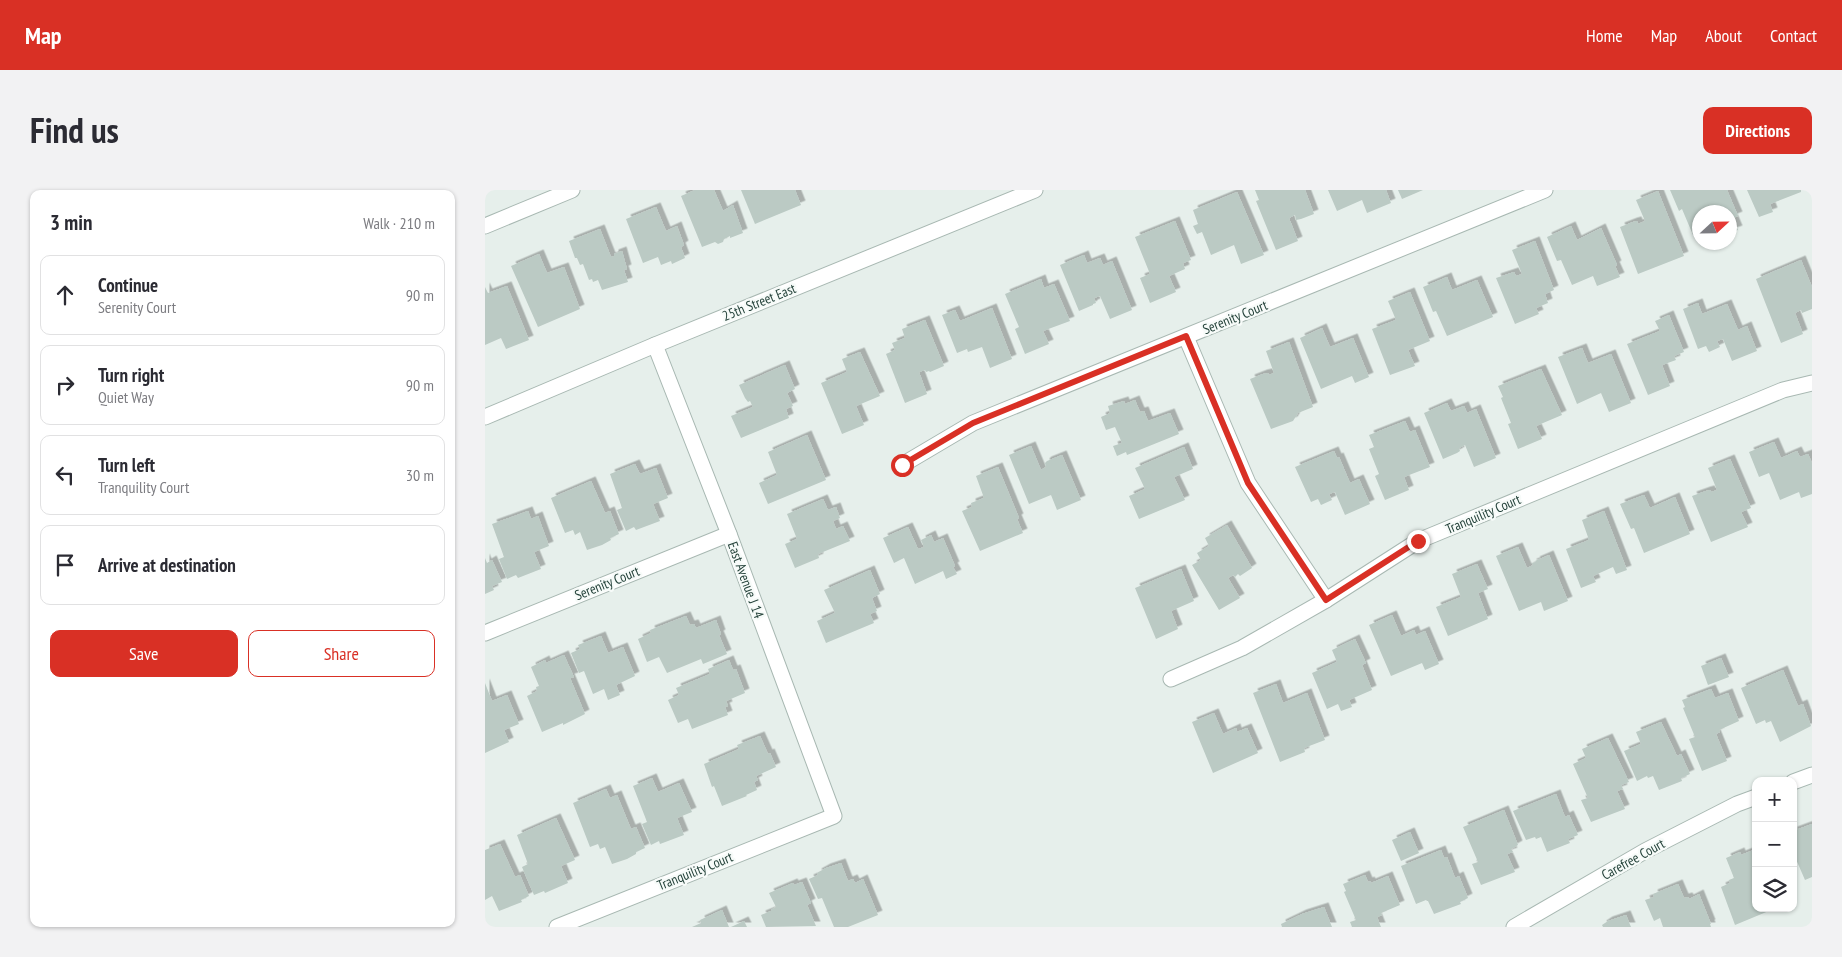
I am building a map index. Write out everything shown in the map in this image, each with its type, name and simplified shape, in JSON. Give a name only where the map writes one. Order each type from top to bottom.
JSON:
[{"type":"street","points":[[485,226],[572,190]]},
{"type":"street","name":"25th Street East","points":[[485,417],[655,344],[1035,190]]},
{"type":"street","name":"Serenity Court","points":[[902,465],[973,423],[1545,190]]},
{"type":"street","points":[[1186,336],[1248,483],[1326,600]]},
{"type":"street","name":"East Avenue J 14","points":[[655,344],[729,534],[834,816]]},
{"type":"street","name":"Tranquility Court","points":[[1171,678],[1242,648],[1326,600],[1418,541],[1783,390],[1812,383]]},
{"type":"street","name":"Serenity Court","points":[[485,633],[729,534]]},
{"type":"street","points":[[1797,781],[1812,775]]},
{"type":"street","name":"Carefree Court","points":[[1514,927],[1645,851],[1737,804],[1752,798]]},
{"type":"street","name":"Tranquility Court","points":[[557,927],[834,816]]},
{"type":"building","points":[[695,190],[714,190],[723,211],[733,205],[743,233],[730,238],[730,236],[718,244],[715,242],[702,247],[681,196]]},
{"type":"building","points":[[741,190],[795,190],[801,205],[755,224]]},
{"type":"building","points":[[1255,190],[1305,190],[1314,214],[1296,220],[1295,215],[1289,218],[1298,241],[1276,250],[1256,201],[1259,200]]},
{"type":"building","points":[[1328,190],[1386,190],[1391,203],[1367,213],[1362,200],[1337,211]]},
{"type":"building","points":[[1398,190],[1423,190],[1402,199]]},
{"type":"building","points":[[1670,190],[1727,190],[1733,205],[1692,205],[1692,233],[1682,209],[1679,211]]},
{"type":"building","points":[[1747,190],[1801,190],[1801,192],[1770,204],[1773,212],[1759,217]]},
{"type":"building","points":[[1658,191],[1684,256],[1638,274],[1620,227],[1637,221],[1638,224],[1645,221],[1636,200]]},
{"type":"building","points":[[1237,192],[1264,255],[1241,264],[1234,245],[1211,255],[1202,232],[1197,234],[1193,226],[1198,224],[1193,210]]},
{"type":"building","points":[[656,207],[666,231],[677,226],[684,245],[681,247],[685,258],[672,264],[671,261],[661,265],[658,257],[643,263],[626,219]]},
{"type":"building","points":[[1175,221],[1191,260],[1183,263],[1185,269],[1169,276],[1176,292],[1150,303],[1140,278],[1150,274],[1135,237]]},
{"type":"building","points":[[1571,226],[1577,240],[1601,228],[1617,265],[1615,266],[1620,277],[1597,286],[1593,276],[1572,285],[1561,260],[1557,261],[1547,237]]},
{"type":"building","points":[[600,229],[611,257],[622,251],[627,269],[624,270],[628,282],[602,290],[598,280],[593,282],[592,279],[589,280],[583,264],[580,265],[577,258],[575,258],[569,241]]},
{"type":"building","points":[[1535,241],[1554,290],[1545,294],[1548,303],[1536,308],[1539,314],[1515,324],[1496,278],[1514,272],[1516,276],[1522,274],[1512,250]]},
{"type":"building","points":[[539,254],[547,273],[564,267],[580,309],[538,327],[511,266]]},
{"type":"building","points":[[1084,255],[1087,263],[1100,258],[1103,265],[1112,261],[1132,310],[1110,319],[1100,296],[1094,298],[1096,303],[1079,311],[1060,265]]},
{"type":"building","points":[[1801,260],[1812,287],[1812,309],[1802,313],[1801,310],[1795,313],[1803,334],[1781,343],[1756,279]]},
{"type":"building","points":[[1447,277],[1452,290],[1477,280],[1493,317],[1447,336],[1436,311],[1433,312],[1423,287]]},
{"type":"building","points":[[1041,279],[1044,288],[1054,284],[1070,321],[1043,331],[1049,344],[1025,354],[1015,329],[1019,327],[1005,294]]},
{"type":"building","points":[[507,286],[529,340],[506,349],[501,338],[485,345],[485,287],[488,293]]},
{"type":"building","points":[[1410,292],[1430,341],[1408,350],[1415,366],[1390,375],[1372,329],[1396,320],[1388,301]]},
{"type":"building","points":[[1698,303],[1702,314],[1727,304],[1738,330],[1747,326],[1757,351],[1732,361],[1723,339],[1717,341],[1720,347],[1709,352],[1706,346],[1698,349],[1683,309]]},
{"type":"building","points":[[992,308],[1012,359],[990,368],[982,347],[968,352],[967,349],[957,353],[942,315],[955,310],[960,321]]},
{"type":"building","points":[[1669,315],[1684,352],[1674,356],[1676,360],[1662,365],[1670,386],[1648,395],[1627,344],[1660,331],[1655,321]]},
{"type":"building","points":[[925,320],[944,366],[930,372],[925,370],[919,372],[927,394],[905,403],[886,354],[895,350],[892,343],[905,338],[902,329]]},
{"type":"building","points":[[1322,328],[1330,347],[1353,338],[1369,377],[1355,383],[1352,376],[1321,389],[1300,338]]},
{"type":"building","points":[[1289,342],[1313,407],[1298,413],[1293,421],[1271,429],[1250,379],[1263,374],[1268,373],[1269,375],[1274,373],[1266,351]]},
{"type":"building","points":[[1582,348],[1588,363],[1611,354],[1631,403],[1609,412],[1601,393],[1577,404],[1558,357]]},
{"type":"building","points":[[860,352],[880,396],[856,406],[864,425],[842,434],[821,383],[847,372],[842,359]]},
{"type":"building","points":[[785,365],[795,389],[787,393],[793,406],[786,409],[789,418],[741,438],[731,416],[753,407],[750,401],[748,402],[745,398],[739,385]]},
{"type":"building","points":[[1541,369],[1562,415],[1536,426],[1542,439],[1518,449],[1508,424],[1511,423],[1498,386]]},
{"type":"building","points":[[1135,400],[1140,412],[1144,411],[1148,421],[1170,413],[1179,434],[1127,455],[1126,452],[1117,456],[1113,446],[1122,443],[1115,427],[1106,430],[1101,417],[1110,413],[1108,406],[1124,401],[1125,404]]},
{"type":"building","points":[[1447,403],[1451,411],[1464,406],[1467,413],[1476,409],[1496,458],[1474,467],[1465,445],[1459,448],[1460,451],[1457,453],[1443,459],[1424,413]]},
{"type":"building","points":[[1405,421],[1410,432],[1415,430],[1430,467],[1404,477],[1409,490],[1385,500],[1375,476],[1379,474],[1369,449],[1374,447],[1369,435]]},
{"type":"building","points":[[807,435],[826,480],[768,504],[759,483],[777,475],[768,452]]},
{"type":"building","points":[[1774,442],[1781,458],[1797,451],[1800,457],[1808,454],[1812,463],[1812,494],[1801,498],[1799,492],[1780,500],[1769,473],[1759,477],[1749,452]]},
{"type":"building","points":[[1031,446],[1041,470],[1046,467],[1045,463],[1047,461],[1062,455],[1081,500],[1057,510],[1051,495],[1029,504],[1009,455]]},
{"type":"building","points":[[1184,447],[1193,469],[1174,477],[1185,500],[1139,519],[1129,496],[1145,489],[1135,468]]},
{"type":"building","points":[[1334,451],[1337,458],[1339,457],[1350,483],[1359,479],[1370,504],[1345,515],[1335,492],[1329,494],[1332,500],[1321,505],[1318,499],[1311,502],[1295,467]]},
{"type":"building","points":[[1730,459],[1751,508],[1741,512],[1748,527],[1711,542],[1692,496],[1710,490],[1711,492],[1717,490],[1708,468]]},
{"type":"building","points":[[635,464],[640,474],[656,468],[668,498],[653,504],[660,521],[636,530],[634,527],[626,531],[617,510],[622,508],[610,474]]},
{"type":"building","points":[[998,467],[1019,518],[1017,519],[1023,533],[980,551],[962,511],[972,507],[971,503],[984,498],[976,476]]},
{"type":"building","points":[[591,481],[605,513],[610,511],[619,534],[610,538],[611,540],[602,545],[587,550],[580,532],[575,535],[573,530],[565,533],[551,498]]},
{"type":"building","points":[[1644,495],[1650,508],[1675,497],[1690,534],[1644,553],[1634,528],[1631,529],[1620,504]]},
{"type":"building","points":[[823,499],[828,510],[836,507],[840,518],[833,521],[836,529],[843,526],[850,541],[818,554],[819,558],[795,568],[785,544],[797,539],[787,514]]},
{"type":"building","points":[[528,511],[531,519],[538,516],[549,546],[534,552],[541,569],[518,578],[516,575],[507,579],[499,559],[504,557],[492,524]]},
{"type":"building","points":[[1604,511],[1627,570],[1616,574],[1613,567],[1593,576],[1596,582],[1581,588],[1566,549],[1589,540],[1582,520]]},
{"type":"building","points":[[1227,525],[1252,568],[1240,576],[1238,574],[1235,577],[1233,575],[1228,578],[1240,598],[1219,610],[1192,565],[1201,560],[1197,553],[1209,546],[1205,538]]},
{"type":"building","points":[[908,527],[918,549],[924,547],[921,540],[931,535],[934,542],[943,538],[957,574],[946,579],[943,571],[915,584],[904,558],[894,563],[883,538]]},
{"type":"building","points":[[1518,547],[1527,568],[1533,565],[1532,563],[1535,561],[1549,555],[1568,601],[1544,611],[1541,602],[1519,611],[1496,556]]},
{"type":"building","points":[[485,558],[487,563],[492,560],[502,582],[492,586],[494,590],[485,594]]},
{"type":"building","points":[[1477,564],[1488,589],[1478,593],[1488,619],[1448,636],[1436,607],[1461,597],[1452,574]]},
{"type":"building","points":[[1181,569],[1194,601],[1171,611],[1178,629],[1156,639],[1135,588]]},
{"type":"building","points":[[870,570],[880,594],[872,598],[877,611],[870,614],[874,623],[826,643],[817,621],[835,613],[824,590]]},
{"type":"building","points":[[1392,615],[1401,636],[1414,630],[1416,635],[1425,631],[1439,664],[1425,670],[1422,663],[1391,676],[1369,625]]},
{"type":"building","points":[[686,616],[690,625],[694,624],[696,628],[716,620],[721,634],[719,635],[727,654],[703,664],[701,659],[667,673],[659,657],[647,662],[638,639],[651,633],[650,630]]},
{"type":"building","points":[[601,636],[608,653],[623,647],[635,676],[616,685],[620,695],[608,700],[604,689],[593,694],[584,671],[579,673],[571,653],[580,649],[578,645]]},
{"type":"building","points":[[1355,639],[1366,663],[1362,665],[1372,690],[1349,700],[1352,707],[1341,711],[1338,704],[1327,709],[1312,673],[1337,662],[1332,650]]},
{"type":"building","points":[[564,655],[574,677],[570,678],[585,714],[563,725],[563,723],[542,732],[527,696],[537,691],[536,687],[539,686],[531,667],[545,660],[546,663]]},
{"type":"building","points":[[1721,658],[1729,677],[1708,685],[1701,666]]},
{"type":"building","points":[[729,660],[733,670],[736,669],[745,693],[726,701],[728,706],[725,707],[728,715],[692,729],[688,719],[678,723],[668,700],[679,695],[676,688],[710,674],[708,669]]},
{"type":"building","points":[[1783,670],[1798,706],[1803,704],[1811,726],[1780,742],[1771,721],[1766,723],[1765,720],[1756,724],[1741,688]]},
{"type":"building","points":[[485,683],[492,701],[507,695],[519,724],[504,730],[509,742],[485,753]]},
{"type":"building","points":[[1276,684],[1283,703],[1307,693],[1325,740],[1304,748],[1305,752],[1280,762],[1253,693]]},
{"type":"building","points":[[1711,689],[1715,698],[1728,693],[1739,721],[1719,730],[1720,732],[1716,734],[1727,761],[1702,771],[1689,739],[1695,737],[1683,708],[1685,707],[1682,700]]},
{"type":"building","points":[[1214,713],[1223,734],[1236,728],[1237,732],[1247,728],[1258,753],[1213,773],[1192,722]]},
{"type":"building","points":[[1661,722],[1677,756],[1681,754],[1690,774],[1681,778],[1682,781],[1659,790],[1653,776],[1648,778],[1647,776],[1637,781],[1624,751],[1641,744],[1636,732]]},
{"type":"building","points":[[760,736],[776,767],[756,776],[758,780],[754,782],[757,790],[722,806],[714,786],[712,787],[704,764],[739,749],[737,745]]},
{"type":"building","points":[[1608,738],[1629,782],[1621,785],[1623,789],[1617,791],[1625,809],[1591,822],[1581,800],[1588,798],[1573,764],[1586,758],[1582,749]]},
{"type":"building","points":[[652,778],[658,792],[679,783],[692,812],[677,818],[684,835],[660,844],[659,841],[651,845],[642,824],[647,822],[633,786]]},
{"type":"building","points":[[606,789],[610,798],[617,795],[631,829],[636,827],[645,848],[627,859],[612,864],[605,847],[600,849],[598,844],[590,847],[573,803]]},
{"type":"building","points":[[1556,794],[1565,817],[1569,815],[1578,835],[1568,839],[1570,843],[1547,852],[1541,837],[1526,840],[1513,811]]},
{"type":"building","points":[[1504,810],[1518,845],[1511,849],[1513,852],[1507,854],[1515,872],[1481,885],[1472,864],[1478,862],[1463,827]]},
{"type":"building","points":[[556,818],[575,860],[561,866],[568,883],[545,893],[544,891],[534,895],[522,867],[528,864],[517,835]]},
{"type":"building","points":[[1812,824],[1812,877],[1805,880],[1797,862],[1797,830]]},
{"type":"building","points":[[1410,832],[1419,853],[1401,861],[1392,840]]},
{"type":"building","points":[[500,844],[515,877],[520,875],[529,896],[521,900],[522,902],[499,911],[492,896],[485,900],[485,850]]},
{"type":"building","points":[[1441,850],[1444,858],[1447,857],[1455,878],[1459,876],[1468,898],[1460,902],[1461,904],[1434,914],[1428,901],[1416,904],[1401,866]]},
{"type":"building","points":[[1752,851],[1752,912],[1766,912],[1735,925],[1721,887],[1730,883],[1729,880],[1734,878],[1726,858],[1740,852],[1741,855]]},
{"type":"building","points":[[841,863],[848,881],[853,879],[855,883],[863,879],[878,915],[848,927],[834,927],[822,898],[818,899],[809,879],[818,875],[817,873],[826,868]]},
{"type":"building","points":[[1365,875],[1368,882],[1370,881],[1371,883],[1388,876],[1400,905],[1381,913],[1382,915],[1377,917],[1381,927],[1352,927],[1350,922],[1356,920],[1344,892],[1346,891],[1343,884]]},
{"type":"building","points":[[802,882],[811,903],[807,905],[816,926],[766,927],[761,915],[776,907],[769,893],[793,883],[794,885]]},
{"type":"building","points":[[1678,884],[1684,898],[1688,897],[1689,899],[1699,894],[1711,927],[1663,927],[1660,918],[1654,921],[1645,900],[1654,897],[1653,894]]},
{"type":"building","points":[[1324,907],[1332,927],[1282,927],[1281,924],[1302,914]]},
{"type":"building","points":[[722,910],[729,927],[692,927],[701,923],[700,920]]},
{"type":"building","points":[[1626,915],[1631,927],[1603,927],[1602,925],[1608,921]]},
{"type":"building","points":[[744,921],[747,927],[731,927]]},
{"type":"route","points":[[902,465],[973,423],[1186,336],[1248,483],[1326,600],[1418,541]]}]
